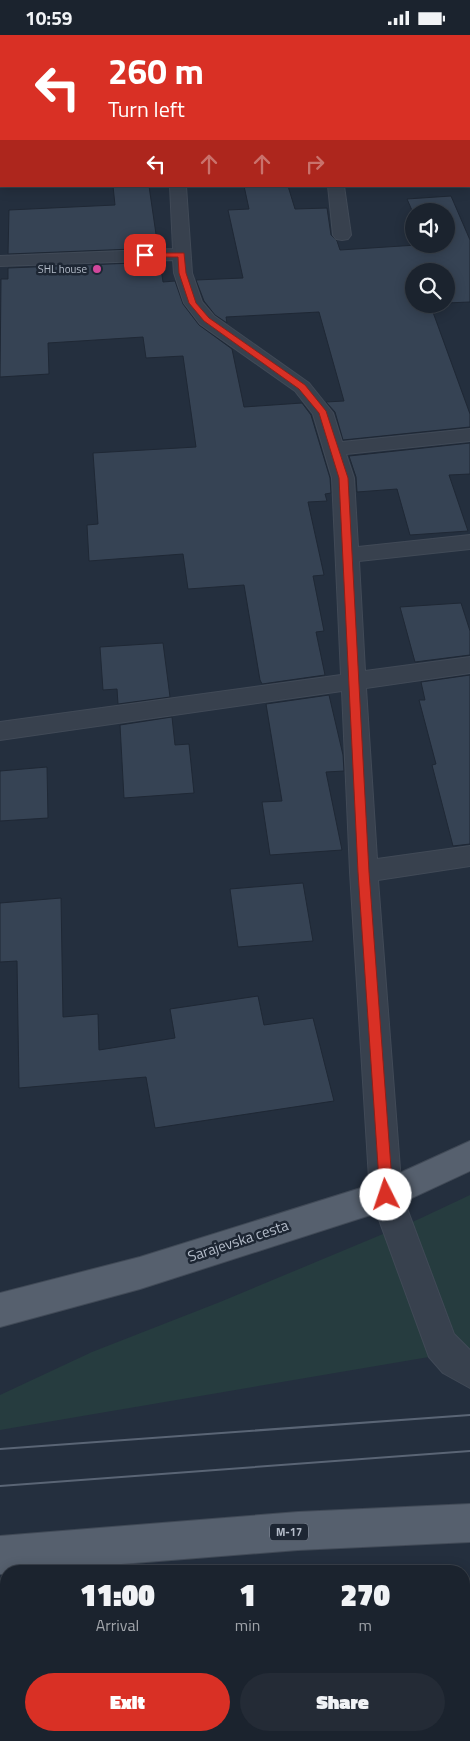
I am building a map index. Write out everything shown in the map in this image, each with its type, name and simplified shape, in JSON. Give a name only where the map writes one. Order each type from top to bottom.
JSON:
[{"type":"main road","name":"Sarajevska cesta","points":[[0,1310],[140,1273],[386,1195],[470,1155]]},
{"type":"main road","name":"M-17","points":[[0,1555],[298,1531],[470,1523]]},
{"type":"street","points":[[178,187],[183,273],[193,303],[207,319],[302,387],[323,413],[343,478],[364,872],[386,1195],[440,1345],[455,1361],[470,1370]]},
{"type":"street","points":[[336,187],[342,235]]},
{"type":"street","points":[[0,261],[181,254]]},
{"type":"street","points":[[335,449],[470,435]]},
{"type":"street","points":[[348,555],[470,542]]},
{"type":"street","points":[[0,731],[470,665]]},
{"type":"street","points":[[364,872],[470,856]]},
{"type":"green space","points":[[470,1195],[470,1350],[0,1430],[0,1395],[92,1352],[220,1302],[419,1219]]},
{"type":"building","points":[[113,187],[149,187],[158,248],[8,254],[9,210],[115,205]]},
{"type":"building","points":[[244,187],[288,187],[295,209],[327,208],[331,235],[337,241],[340,250],[405,246],[405,253],[455,253],[455,205],[470,240],[470,302],[455,303],[455,263],[405,263],[405,313],[433,313],[470,414],[470,427],[343,440],[335,412],[326,402],[344,401],[319,312],[226,317],[227,323],[215,315],[204,301],[196,280],[243,278],[228,210],[249,209]]},
{"type":"building","points":[[451,196],[454,203],[409,203],[407,199]]},
{"type":"building","points":[[160,262],[163,282],[175,281],[183,304],[199,325],[232,349],[244,407],[302,403],[311,415],[330,478],[331,493],[325,494],[327,501],[308,502],[324,575],[313,576],[324,631],[316,632],[325,675],[262,684],[244,585],[188,589],[183,554],[89,561],[87,525],[98,524],[93,453],[196,447],[183,356],[146,358],[143,337],[48,343],[49,374],[0,377],[1,279],[8,279],[8,268]]},
{"type":"building","points":[[470,443],[470,474],[449,475],[468,531],[410,535],[397,489],[357,492],[356,477],[349,456]]},
{"type":"building","points":[[461,603],[470,631],[470,655],[415,662],[400,607]]},
{"type":"building","points":[[163,643],[170,697],[118,704],[117,689],[103,690],[100,647]]},
{"type":"building","points":[[470,675],[470,844],[453,846],[432,765],[436,764],[419,700],[425,700],[421,682]]},
{"type":"building","points":[[329,695],[343,755],[344,771],[326,772],[342,850],[270,855],[262,802],[282,801],[266,704]]},
{"type":"building","points":[[172,717],[175,745],[189,744],[194,793],[124,798],[120,725]]},
{"type":"building","points":[[47,767],[48,818],[0,821],[0,771]]},
{"type":"building","points":[[303,883],[313,941],[238,947],[230,889]]},
{"type":"building","points":[[61,898],[63,1017],[98,1014],[99,1050],[175,1038],[170,1009],[258,996],[264,1025],[313,1018],[334,1101],[155,1128],[146,1077],[19,1088],[17,961],[0,962],[0,903]]},
{"type":"tram line","points":[[0,1449],[470,1415]]},
{"type":"tram line","points":[[0,1486],[470,1451]]},
{"type":"place","name":"SHL house","points":[[97,269]]},
{"type":"route","points":[[145,255],[181,254],[183,273],[193,303],[207,319],[302,387],[323,413],[343,478],[364,872],[386,1195]]}]
